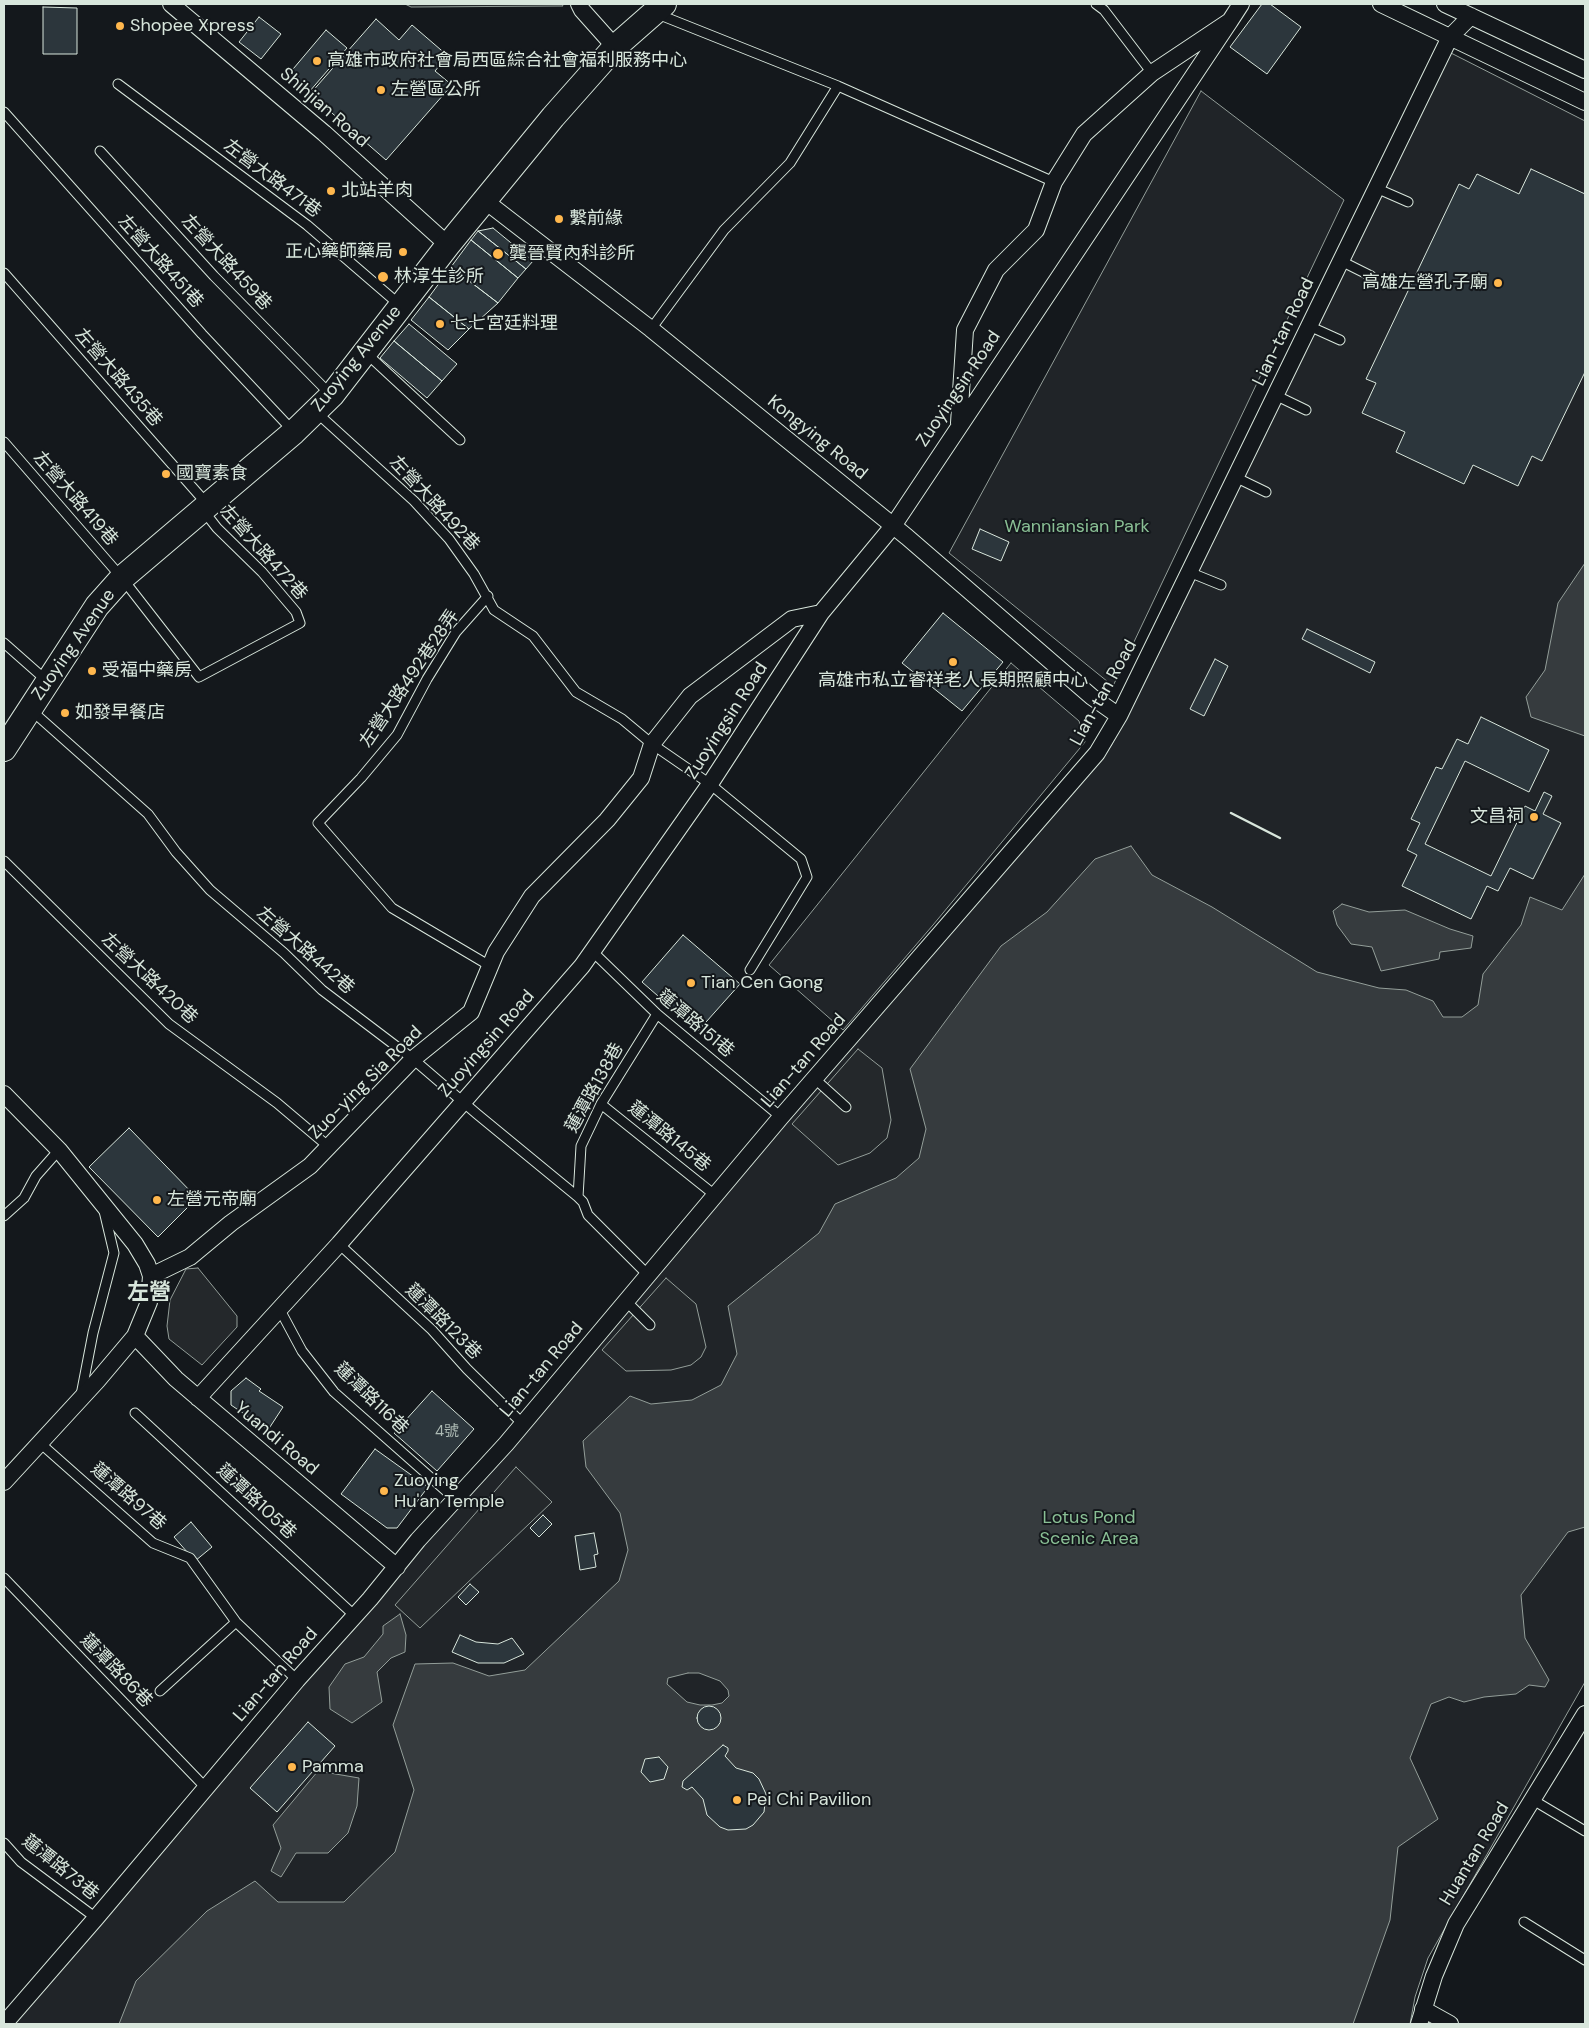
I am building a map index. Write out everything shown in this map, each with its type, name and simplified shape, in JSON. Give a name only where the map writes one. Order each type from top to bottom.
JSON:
[{"type":"street","name":"Shihjian Road","points":[[171,4],[324,133],[448,245]]},
{"type":"street","points":[[579,4],[582,10],[615,47]]},
{"type":"street","name":"Zuoyingsin Road","points":[[198,1398],[339,1244],[582,966],[710,784],[821,614],[893,526],[958,425],[1241,4]]},
{"type":"street","points":[[1382,4],[1585,102]]},
{"type":"street","points":[[1445,4],[1585,70]]},
{"type":"street","name":"Zuoying Avenue","points":[[4,748],[97,606],[122,578],[294,432],[324,403],[484,200],[553,117],[615,47],[658,8]]},
{"type":"street","name":"Lian-tan Road","points":[[4,2024],[297,1680],[355,1616],[455,1498],[523,1424],[781,1117],[1097,753],[1119,716],[1450,37],[1471,16]]},
{"type":"street","points":[[958,425],[965,330],[996,270],[1036,230],[1054,182],[1084,134],[1152,73],[1230,21]]},
{"type":"street","name":"Kongying Road","points":[[484,200],[651,329],[893,526],[1092,697],[1119,716]]},
{"type":"street","name":"Zuo-ying Sia Road","points":[[150,1276],[190,1256],[231,1223],[310,1166],[413,1059],[471,1012],[496,952],[532,896],[607,820],[641,778],[652,744],[690,696],[792,619],[821,614]]},
{"type":"street","points":[[4,1094],[59,1150],[135,1244],[147,1264],[150,1276],[149,1302],[135,1336],[4,1482]]},
{"type":"street","name":"Yuandi Road","points":[[135,1336],[176,1380],[397,1566]]},
{"type":"street","name":"Huantan Road","points":[[1421,2017],[1434,1976],[1456,1924],[1585,1714]]},
{"type":"street","points":[[1421,2017],[1450,2024]]},
{"type":"lane","points":[[1096,4],[1104,10],[1152,73]]},
{"type":"lane","points":[[658,8],[1054,182]]},
{"type":"lane","name":"左營大路471巷","points":[[118,84],[307,226],[401,306]]},
{"type":"lane","points":[[651,329],[724,230],[790,163],[838,86]]},
{"type":"lane","name":"左營大路451巷","points":[[4,112],[202,334],[294,432]]},
{"type":"lane","name":"左營大路459巷","points":[[100,151],[214,276],[324,403]]},
{"type":"lane","points":[[1376,188],[1408,202]]},
{"type":"lane","points":[[1340,261],[1371,276]]},
{"type":"lane","name":"左營大路435巷","points":[[4,273],[206,508]]},
{"type":"lane","points":[[1309,326],[1340,340]]},
{"type":"lane","points":[[365,352],[460,440]]},
{"type":"lane","points":[[1276,395],[1306,410]]},
{"type":"lane","name":"左營大路492巷","points":[[324,403],[462,556],[488,596],[494,610],[533,636],[576,692],[622,719],[652,744],[710,784],[801,860],[807,877],[750,970]]},
{"type":"lane","name":"左營大路419巷","points":[[4,442],[122,578],[199,677]]},
{"type":"lane","points":[[1235,477],[1266,492]]},
{"type":"lane","name":"左營大路472巷","points":[[199,677],[300,622],[296,612],[262,572],[217,528],[206,508]]},
{"type":"lane","points":[[1189,572],[1220,585]]},
{"type":"lane","name":"左營大路492巷28弄","points":[[488,596],[456,632],[427,679],[397,735],[361,778],[318,823],[392,908],[490,966]]},
{"type":"lane","points":[[4,643],[47,681]]},
{"type":"lane","name":"左營大路442巷","points":[[30,709],[148,814],[176,852],[210,890],[284,952],[322,990],[413,1059],[578,1197]]},
{"type":"lane","name":"左營大路420巷","points":[[4,861],[169,1024],[277,1103],[329,1147]]},
{"type":"lane","name":"蓮潭路151巷","points":[[592,951],[657,1014],[781,1117]]},
{"type":"lane","name":"蓮潭路138巷","points":[[578,1197],[581,1146],[601,1104],[657,1014]]},
{"type":"lane","points":[[815,1079],[846,1107]]},
{"type":"lane","name":"蓮潭路145巷","points":[[601,1104],[716,1196]]},
{"type":"lane","points":[[4,1216],[24,1198],[36,1176],[59,1150]]},
{"type":"lane","points":[[578,1197],[583,1202],[588,1215],[648,1275]]},
{"type":"lane","points":[[80,1399],[93,1333],[114,1253],[102,1203]]},
{"type":"lane","name":"蓮潭路123巷","points":[[339,1244],[432,1330],[466,1369],[523,1424]]},
{"type":"lane","points":[[626,1301],[650,1325]]},
{"type":"lane","name":"蓮潭路116巷","points":[[280,1310],[302,1351],[334,1392],[455,1498]]},
{"type":"lane","name":"蓮潭路105巷","points":[[134,1413],[355,1616]]},
{"type":"lane","name":"蓮潭路97巷","points":[[40,1443],[153,1543],[190,1558],[236,1622],[297,1680]]},
{"type":"lane","name":"蓮潭路86巷","points":[[4,1578],[206,1787]]},
{"type":"lane","points":[[160,1691],[236,1622]]},
{"type":"lane","points":[[1533,1800],[1585,1831]]},
{"type":"lane","name":"蓮潭路73巷","points":[[4,1843],[21,1862],[96,1918]]},
{"type":"lane","points":[[1524,1922],[1585,1960]]},
{"type":"green space","name":"Lotus Pond Scenic Area","points":[[1449,52],[1585,121],[1585,1682],[1428,1958],[1415,1997],[1410,2024],[14,2024],[331,1652],[1111,746]]},
{"type":"green space","name":"Wanniansian Park","points":[[1201,91],[1344,200],[1113,686],[949,553]]},
{"type":"green space","points":[[1011,663],[1079,721],[1085,742],[843,1030],[769,965]]},
{"type":"shaded area","points":[[405,4],[562,4],[563,6],[411,7]]},
{"type":"shaded area","points":[[1585,563],[1585,736],[1531,717],[1526,697],[1545,670],[1558,603]]},
{"type":"shaded area","name":"Lotus Pond Scenic Area","points":[[1131,846],[1152,875],[1212,907],[1317,972],[1379,988],[1406,990],[1433,1001],[1443,1017],[1462,1017],[1478,1005],[1483,974],[1521,925],[1530,897],[1562,910],[1585,874],[1585,1527],[1568,1532],[1521,1595],[1525,1638],[1549,1680],[1545,1687],[1529,1685],[1516,1694],[1484,1697],[1464,1702],[1449,1697],[1431,1704],[1410,1758],[1438,1819],[1398,1847],[1390,1920],[1353,2024],[119,2024],[136,1981],[207,1911],[255,1881],[278,1902],[344,1902],[395,1852],[414,1790],[393,1725],[415,1664],[453,1663],[489,1676],[525,1670],[619,1581],[628,1550],[620,1513],[586,1467],[583,1441],[630,1396],[651,1404],[692,1400],[721,1385],[737,1354],[728,1306],[819,1233],[835,1204],[896,1178],[919,1158],[926,1129],[910,1069],[1001,946],[1047,912],[1095,859]],"holes":[[[688,1673],[699,1673],[720,1681],[728,1690],[729,1696],[722,1703],[700,1705],[687,1702],[667,1684],[668,1678]]]},
{"type":"shaded area","points":[[1342,904],[1369,912],[1405,910],[1450,929],[1473,936],[1471,948],[1440,952],[1439,959],[1381,971],[1372,947],[1351,944],[1337,925],[1333,911]]},
{"type":"shaded area","points":[[858,1049],[882,1068],[891,1120],[887,1138],[870,1153],[838,1165],[792,1124]]},
{"type":"shaded area","points":[[198,1268],[237,1316],[237,1327],[202,1365],[169,1339],[167,1326],[170,1300],[186,1269]]},
{"type":"shaded area","points":[[666,1278],[696,1304],[706,1347],[701,1357],[691,1365],[671,1370],[626,1371],[602,1350]]},
{"type":"shaded area","points":[[516,1467],[552,1502],[420,1628],[395,1605]]},
{"type":"shaded area","points":[[400,1614],[406,1635],[405,1652],[391,1658],[377,1672],[382,1702],[352,1723],[330,1709],[329,1687],[345,1664],[364,1657],[383,1634],[383,1626]]},
{"type":"shaded area","points":[[318,1771],[359,1778],[357,1806],[348,1833],[328,1853],[296,1853],[281,1877],[271,1871],[281,1848],[273,1825]]},
{"type":"building","points":[[1262,4],[1270,4],[1301,27],[1267,74],[1230,47]]},
{"type":"building","points":[[43,7],[77,8],[77,54],[43,54]]},
{"type":"building","points":[[259,17],[281,34],[261,59],[239,42]]},
{"type":"building","name":"左營區公所","points":[[376,19],[399,40],[412,25],[448,56],[435,71],[452,85],[386,160],[310,94]]},
{"type":"building","name":"高雄市政府社會局西區綜合社會福利服務中心","points":[[326,30],[347,48],[309,92],[288,75]]},
{"type":"building","name":"高雄左營孔子廟","points":[[1531,169],[1585,194],[1585,372],[1542,461],[1532,456],[1518,486],[1473,465],[1464,484],[1396,452],[1405,432],[1362,413],[1376,383],[1366,379],[1459,184],[1469,189],[1477,174],[1519,194]]},
{"type":"building","points":[[493,228],[533,261],[526,269],[478,231]]},
{"type":"building","name":"龔晉賢內科診所","points":[[478,231],[526,269],[518,278],[471,240]]},
{"type":"building","points":[[471,240],[518,278],[498,303],[451,267]]},
{"type":"building","points":[[451,267],[498,303],[469,329],[429,297]]},
{"type":"building","name":"七七宮廷料理","points":[[429,297],[469,329],[448,350],[411,320]]},
{"type":"building","points":[[409,324],[457,364],[442,381],[394,341]]},
{"type":"building","points":[[394,341],[442,381],[427,398],[380,358]]},
{"type":"building","points":[[980,529],[1009,542],[1001,561],[972,549]]},
{"type":"building","name":"高雄市私立睿祥老人長期照顧中心","points":[[943,613],[1003,662],[962,711],[902,663]]},
{"type":"building","points":[[1307,629],[1375,662],[1370,673],[1302,639]]},
{"type":"building","points":[[1215,659],[1228,666],[1204,716],[1190,709]]},
{"type":"building","name":"文昌祠","points":[[1481,717],[1549,750],[1529,792],[1465,761],[1425,844],[1491,876],[1525,806],[1535,811],[1544,792],[1552,796],[1543,814],[1561,823],[1533,879],[1510,868],[1498,891],[1487,886],[1471,919],[1402,886],[1417,855],[1407,850],[1420,823],[1411,819],[1436,767],[1442,769],[1457,739],[1468,744]]},
{"type":"building","name":"Tian Cen Gong","points":[[683,935],[740,984],[698,1031],[642,982]]},
{"type":"building","points":[[129,1128],[197,1198],[158,1237],[89,1167]]},
{"type":"building","points":[[246,1378],[261,1389],[259,1391],[283,1407],[268,1430],[231,1405],[231,1391]]},
{"type":"building","points":[[432,1391],[474,1429],[437,1471],[394,1433]]},
{"type":"building","name":"Zuoying Hu'an Temple","points":[[375,1449],[428,1487],[397,1528],[387,1528],[341,1494]]},
{"type":"building","points":[[543,1515],[552,1524],[539,1537],[530,1528]]},
{"type":"building","points":[[191,1522],[212,1547],[195,1561],[174,1537]]},
{"type":"building","points":[[594,1533],[598,1554],[594,1555],[596,1567],[580,1570],[575,1536]]},
{"type":"building","points":[[470,1584],[479,1592],[466,1605],[458,1597]]},
{"type":"building","points":[[460,1635],[476,1642],[498,1644],[512,1638],[524,1654],[504,1663],[478,1663],[452,1652]]},
{"type":"building","points":[[709,1706],[714,1707],[720,1713],[720,1723],[714,1729],[709,1730],[704,1729],[698,1723],[697,1718],[698,1713],[704,1707]]},
{"type":"building","name":"Pamma","points":[[308,1722],[335,1746],[277,1812],[250,1788]]},
{"type":"building","points":[[723,1745],[728,1748],[725,1756],[736,1768],[753,1773],[759,1779],[766,1794],[764,1812],[753,1825],[746,1829],[728,1830],[720,1827],[707,1815],[703,1799],[692,1787],[687,1790],[682,1787],[683,1781]]},
{"type":"building","points":[[659,1757],[668,1767],[664,1779],[650,1782],[641,1772],[645,1759]]},
{"type":"wall","points":[[1231,813],[1280,838]]},
{"type":"place","name":"Shopee Xpress","points":[[120,26]]},
{"type":"place","name":"高雄市政府社會局西區綜合社會福利服務中心","points":[[317,61]]},
{"type":"place","name":"左營區公所","points":[[381,90]]},
{"type":"place","name":"北站羊肉","points":[[331,191]]},
{"type":"place","name":"繫前緣","points":[[559,219]]},
{"type":"place","name":"正心藥師藥局","points":[[403,252]]},
{"type":"place","name":"龔晉賢內科診所","points":[[498,254]]},
{"type":"place","name":"林淳生診所","points":[[383,277]]},
{"type":"place","name":"高雄左營孔子廟","points":[[1498,283]]},
{"type":"place","name":"七七宮廷料理","points":[[440,324]]},
{"type":"place","name":"國寶素食","points":[[166,474]]},
{"type":"place","name":"高雄市私立睿祥老人長期照顧中心","points":[[953,662]]},
{"type":"place","name":"受福中藥房","points":[[92,671]]},
{"type":"place","name":"如發早餐店","points":[[65,713]]},
{"type":"place","name":"文昌祠","points":[[1534,817]]},
{"type":"place","name":"Tian Cen Gong","points":[[691,983]]},
{"type":"place","name":"左營元帝廟","points":[[157,1200]]},
{"type":"place","name":"Zuoying Hu'an Temple","points":[[384,1491]]},
{"type":"place","name":"Pamma","points":[[292,1767]]},
{"type":"place","name":"Pei Chi Pavilion","points":[[737,1800]]},
{"type":"district","name":"左營","points":[[149,1293]]}]
